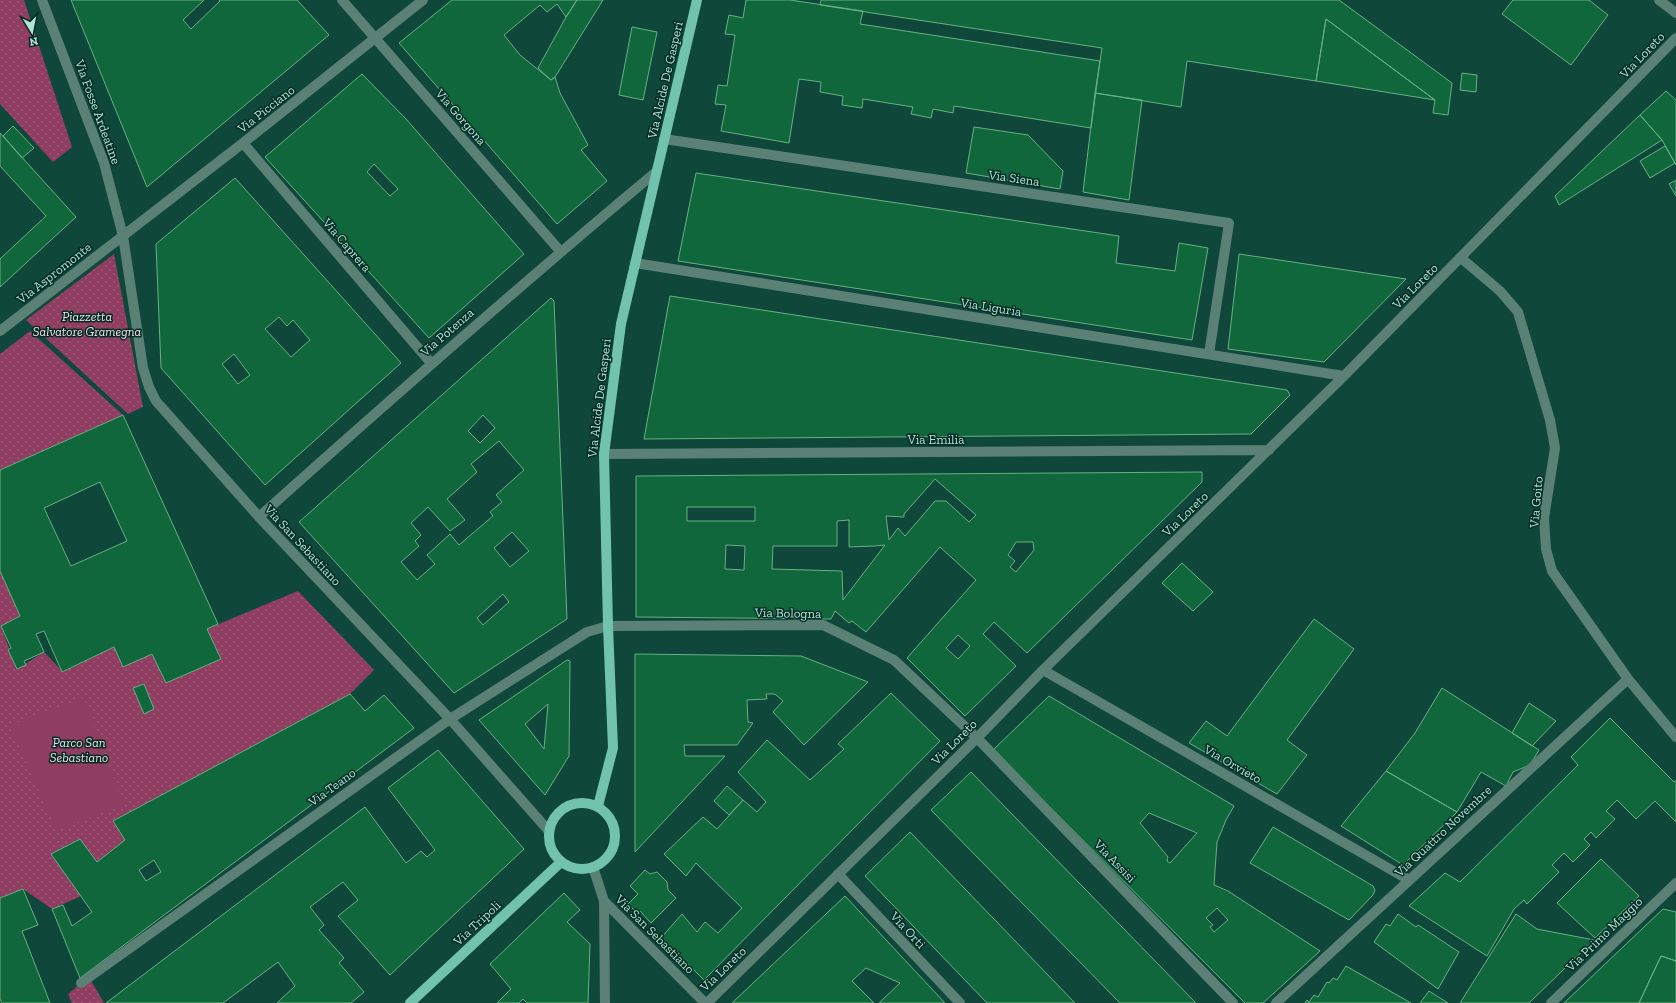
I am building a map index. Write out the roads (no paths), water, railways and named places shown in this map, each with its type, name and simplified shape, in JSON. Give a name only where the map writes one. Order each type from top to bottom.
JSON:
[{"type":"main road","name":"Via Alcide De Gasperi","points":[[598,806],[613,748],[608,626],[604,454],[621,324],[697,0]]},
{"type":"main road","points":[[577,802],[598,806],[611,819],[616,838],[609,856],[593,868],[576,869],[561,862],[550,848],[548,830],[558,811],[577,802]]},
{"type":"main road","name":"Via Tripoli","points":[[410,1003],[561,862]]},
{"type":"street","name":"Via Fosse Ardeatine","points":[[42,0],[104,162],[123,236]]},
{"type":"street","name":"Via Gorgona","points":[[342,0],[560,251]]},
{"type":"street","name":"Via Picciano","points":[[123,236],[423,0]]},
{"type":"street","points":[[1659,0],[1676,13]]},
{"type":"street","name":"Via Loreto","points":[[706,1003],[977,738],[1043,670],[1344,376],[1676,38]]},
{"type":"street","name":"Via Siena","points":[[664,139],[1229,223],[1209,354]]},
{"type":"street","name":"Via Caprera","points":[[243,143],[431,363]]},
{"type":"street","name":"Via Potenza","points":[[259,517],[431,363],[560,251],[656,172]]},
{"type":"street","name":"Via Aspromonte","points":[[0,331],[123,236]]},
{"type":"street","name":"Via San Sebastiano","points":[[123,236],[143,368],[149,387],[156,401],[259,517],[450,719],[548,830]]},
{"type":"street","name":"Via Goito","points":[[1461,258],[1500,291],[1518,312],[1550,420],[1555,448],[1544,518],[1546,548],[1552,570],[1628,678],[1676,737]]},
{"type":"street","name":"Via Liguria","points":[[635,263],[1344,376]]},
{"type":"street","name":"Via Emilia","points":[[604,454],[1269,450]]},
{"type":"street","name":"Via Bologna","points":[[608,626],[823,625],[894,660],[977,738]]},
{"type":"street","name":"Via Teano","points":[[81,983],[450,719],[587,632],[608,626]]},
{"type":"street","name":"Via Orvieto","points":[[1043,670],[1409,880]]},
{"type":"street","name":"Via Quattro Novembre","points":[[1276,1003],[1628,678]]},
{"type":"street","name":"Via Assisi","points":[[977,738],[1234,1003]]},
{"type":"street","points":[[593,868],[604,901],[605,1003]]},
{"type":"street","name":"Via Orti","points":[[838,874],[960,1003]]},
{"type":"street","name":"Via Primo Maggio","points":[[1551,1003],[1676,883]]},
{"type":"street","name":"Via San Sebastiano","points":[[604,901],[706,1003]]},
{"type":"park label","name":"Piazzetta Salvatore Gramegna","points":[[87,324]]},
{"type":"park label","name":"Parco San Sebastiano","points":[[79,750]]}]
